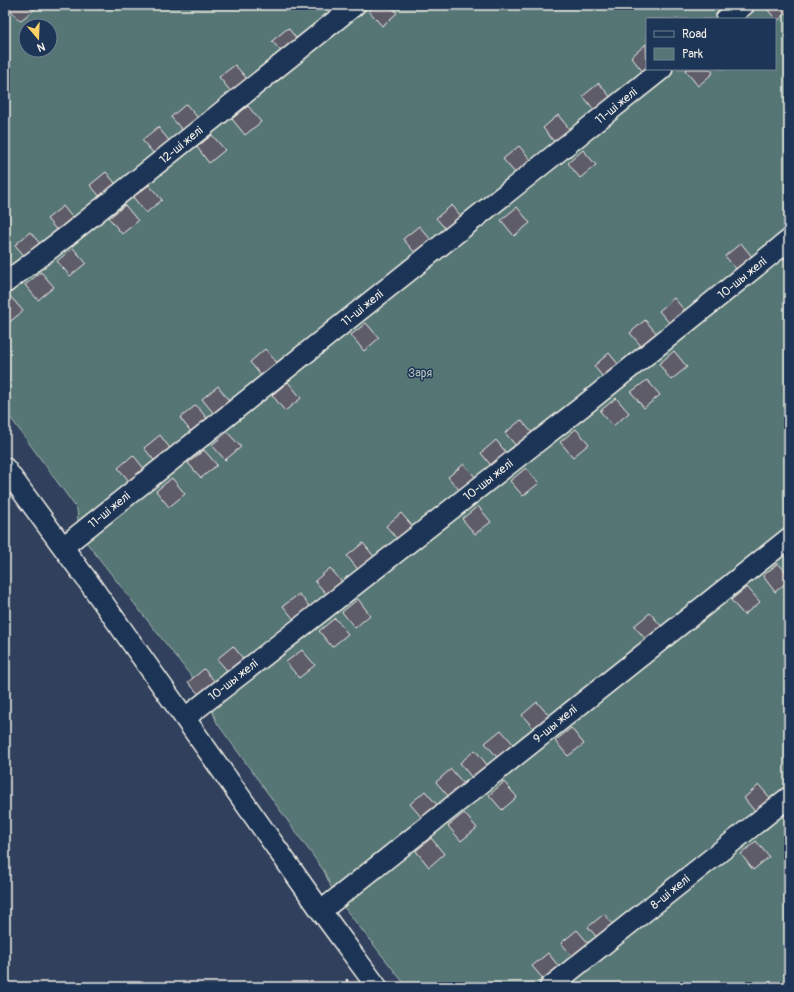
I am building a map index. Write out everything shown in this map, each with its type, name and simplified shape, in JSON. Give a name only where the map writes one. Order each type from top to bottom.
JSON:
[{"type":"street","name":"12-ші желі","points":[[5,283],[67,236],[355,5]]},
{"type":"street","points":[[727,18],[744,5]]},
{"type":"street","name":"11-ші желі","points":[[63,547],[661,70]]},
{"type":"street","name":"10-шы желі","points":[[185,718],[583,406],[789,240]]},
{"type":"street","points":[[5,468],[90,584],[321,911],[377,987]]},
{"type":"street","name":"9-шы желі","points":[[321,911],[789,538]]},
{"type":"street","name":"8-ші желі","points":[[550,987],[789,797]]},
{"type":"green space","name":"Заря","points":[[5,5],[789,5],[789,987],[407,987],[335,896],[324,871],[217,723],[206,695],[79,533],[77,509],[5,410]]},
{"type":"building","points":[[33,5],[36,8],[24,18],[18,19],[7,6]]},
{"type":"building","points":[[376,5],[390,5],[397,13],[382,26],[369,11]]},
{"type":"building","points":[[764,5],[789,5],[789,11],[777,21]]},
{"type":"building","points":[[288,28],[300,43],[285,56],[272,41]]},
{"type":"building","points":[[646,44],[646,70],[644,73],[631,57]]},
{"type":"building","points":[[235,65],[248,80],[232,93],[219,77]]},
{"type":"building","points":[[685,70],[711,70],[713,73],[698,86]]},
{"type":"building","points":[[599,83],[612,99],[596,112],[583,96]]},
{"type":"building","points":[[186,104],[199,119],[184,132],[171,117]]},
{"type":"building","points":[[248,106],[261,122],[245,135],[232,119]]},
{"type":"building","points":[[558,115],[571,131],[556,144],[543,128]]},
{"type":"building","points":[[158,127],[171,143],[155,155],[142,140]]},
{"type":"building","points":[[212,135],[225,150],[209,163],[197,147]]},
{"type":"building","points":[[519,146],[532,161],[516,174],[503,159]]},
{"type":"building","points":[[583,150],[596,165],[580,178],[568,163]]},
{"type":"building","points":[[106,172],[119,188],[103,200],[90,185]]},
{"type":"building","points":[[149,185],[162,200],[146,213],[133,197]]},
{"type":"building","points":[[125,205],[138,221],[122,234],[109,218]]},
{"type":"building","points":[[452,205],[464,220],[449,233],[436,218]]},
{"type":"building","points":[[63,206],[76,222],[61,235],[47,219]]},
{"type":"building","points":[[517,207],[530,223],[514,236],[501,220]]},
{"type":"building","points":[[419,226],[432,241],[416,254],[403,239]]},
{"type":"building","points":[[30,232],[43,247],[28,260],[15,245]]},
{"type":"building","points":[[741,243],[753,258],[738,271],[725,256]]},
{"type":"building","points":[[73,248],[86,263],[70,276],[57,261]]},
{"type":"building","points":[[41,272],[54,287],[38,300],[25,285]]},
{"type":"building","points":[[10,296],[23,311],[7,324],[5,322],[5,300]]},
{"type":"building","points":[[674,298],[687,313],[672,326],[659,311]]},
{"type":"building","points":[[645,320],[658,335],[643,348],[630,333]]},
{"type":"building","points":[[366,323],[379,338],[364,351],[351,335]]},
{"type":"building","points":[[265,349],[279,365],[263,378],[250,362]]},
{"type":"building","points":[[674,351],[687,367],[671,380],[659,364]]},
{"type":"building","points":[[609,353],[622,369],[607,382],[594,366]]},
{"type":"building","points":[[647,380],[660,395],[644,408],[631,392]]},
{"type":"building","points":[[288,382],[301,398],[285,411],[272,395]]},
{"type":"building","points":[[218,386],[230,402],[215,415],[202,399]]},
{"type":"building","points":[[616,398],[629,413],[613,426],[600,411]]},
{"type":"building","points":[[196,405],[209,421],[193,434],[180,418]]},
{"type":"building","points":[[521,420],[534,435],[518,448],[505,433]]},
{"type":"building","points":[[576,429],[589,444],[573,457],[560,442]]},
{"type":"building","points":[[227,432],[241,447],[225,460],[212,445]]},
{"type":"building","points":[[160,435],[172,451],[157,464],[144,448]]},
{"type":"building","points":[[496,440],[509,456],[493,468],[481,453]]},
{"type":"building","points":[[204,450],[217,465],[201,478],[188,463]]},
{"type":"building","points":[[133,455],[146,471],[131,483],[118,468]]},
{"type":"building","points":[[464,464],[477,479],[461,492],[448,477]]},
{"type":"building","points":[[526,468],[539,483],[523,496],[510,481]]},
{"type":"building","points":[[172,478],[185,494],[169,507],[156,491]]},
{"type":"building","points":[[478,506],[491,522],[475,534],[462,519]]},
{"type":"building","points":[[401,513],[414,528],[399,541],[386,526]]},
{"type":"building","points":[[363,543],[376,559],[360,572],[347,556]]},
{"type":"building","points":[[778,563],[789,576],[789,580],[775,592],[763,576]]},
{"type":"building","points":[[330,568],[343,583],[328,596],[315,581]]},
{"type":"building","points":[[747,587],[760,602],[744,615],[731,600]]},
{"type":"building","points":[[299,594],[312,609],[296,622],[283,606]]},
{"type":"building","points":[[358,599],[370,615],[355,628],[342,612]]},
{"type":"building","points":[[650,613],[663,628],[647,641],[634,626]]},
{"type":"building","points":[[335,618],[348,634],[332,647],[319,631]]},
{"type":"building","points":[[233,646],[245,661],[230,674],[217,659]]},
{"type":"building","points":[[302,650],[315,665],[299,678],[286,662]]},
{"type":"building","points":[[204,669],[217,684],[201,697],[188,682]]},
{"type":"building","points":[[537,702],[550,717],[535,730],[522,715]]},
{"type":"building","points":[[571,728],[584,744],[568,756],[555,741]]},
{"type":"building","points":[[501,730],[514,745],[498,758],[485,743]]},
{"type":"building","points":[[475,750],[488,766],[473,779],[460,763]]},
{"type":"building","points":[[451,769],[464,784],[449,797],[436,782]]},
{"type":"building","points":[[504,782],[517,797],[502,810],[489,795]]},
{"type":"building","points":[[759,785],[772,800],[756,813],[744,798]]},
{"type":"building","points":[[425,791],[438,806],[423,819],[410,804]]},
{"type":"building","points":[[464,813],[477,828],[461,841],[448,826]]},
{"type":"building","points":[[431,838],[444,854],[429,867],[416,851]]},
{"type":"building","points":[[756,841],[769,857],[753,870],[741,854]]},
{"type":"building","points":[[604,914],[617,929],[601,942],[588,927]]},
{"type":"building","points":[[577,930],[590,945],[574,958],[561,943]]},
{"type":"building","points":[[548,953],[560,968],[545,981],[532,966]]}]
